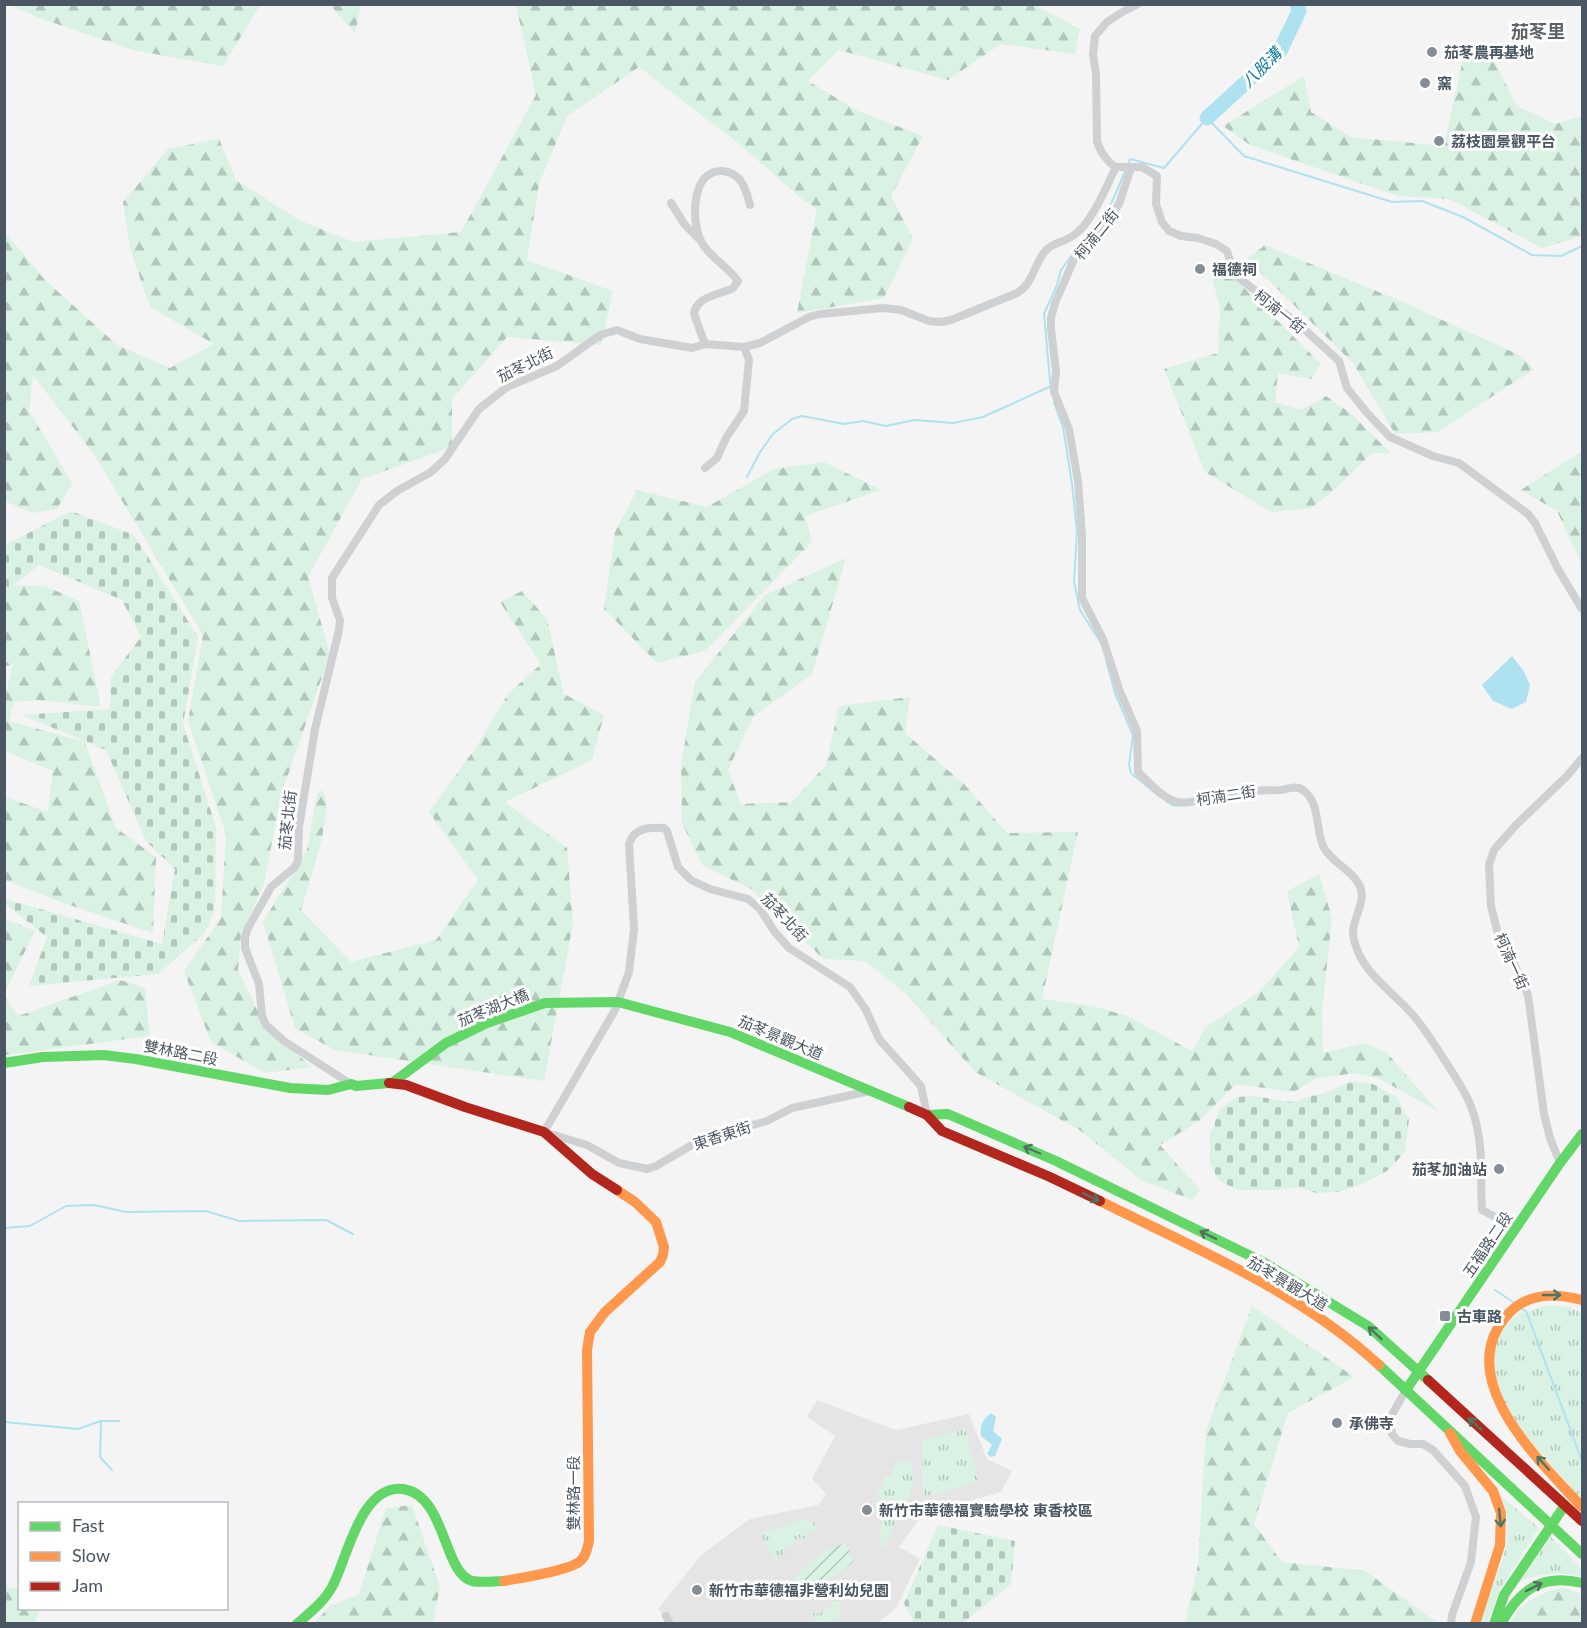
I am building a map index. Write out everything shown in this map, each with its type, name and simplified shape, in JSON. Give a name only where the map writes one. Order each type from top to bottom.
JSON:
[{"type":"main road","name":"茄苳湖大橋","points":[[392,1083],[446,1043],[487,1023],[545,1003],[618,1002]]},
{"type":"main road","name":"茄苳景觀大道","points":[[618,1002],[730,1032],[927,1115],[942,1131],[1050,1177],[1254,1278],[1357,1346],[1582,1554]]},
{"type":"main road","name":"雙林路二段","points":[[4,1063],[43,1057],[103,1055],[290,1088],[328,1090],[351,1084]]},
{"type":"main road","points":[[351,1084],[356,1086],[392,1083],[406,1085],[465,1107],[544,1132]]},
{"type":"main road","name":"茄苳景觀大道","points":[[927,1115],[948,1114],[1056,1161],[1263,1262],[1310,1288],[1368,1326],[1582,1521]]},
{"type":"main road","name":"雙林路一段","points":[[297,1623],[332,1589],[352,1537],[371,1504],[381,1493],[394,1489],[405,1490],[422,1497],[430,1508],[462,1575],[472,1581],[503,1581],[534,1576],[578,1563],[586,1554],[589,1541],[587,1350],[591,1332],[605,1312],[660,1262],[664,1247],[656,1222],[635,1202],[592,1174],[544,1132]]},
{"type":"main road","name":"五福路二段","points":[[1406,1390],[1582,1134]]},
{"type":"main road","points":[[1582,1300],[1562,1295],[1544,1294],[1533,1297],[1512,1309],[1494,1332],[1487,1362],[1498,1403],[1516,1432],[1582,1507]]},
{"type":"main road","points":[[1450,1433],[1462,1453],[1489,1485],[1500,1510],[1502,1524],[1498,1555],[1475,1623]]},
{"type":"main road","points":[[1494,1623],[1504,1595],[1566,1505]]},
{"type":"main road","points":[[1501,1623],[1515,1600],[1531,1587],[1549,1580],[1582,1583]]},
{"type":"street","points":[[1116,167],[1102,153],[1097,142],[1096,75],[1093,54],[1095,36],[1107,22],[1138,4]]},
{"type":"street","name":"柯湳一街","points":[[1116,167],[1142,167],[1157,176],[1156,204],[1162,222],[1169,231],[1216,244],[1227,251],[1234,274],[1303,328],[1339,362],[1347,388],[1390,437],[1433,456],[1459,463],[1528,514],[1582,609]]},
{"type":"street","name":"茄苳北街","points":[[351,1084],[284,1041],[266,1025],[262,1016],[259,984],[245,948],[244,937],[271,886],[290,872],[298,860],[299,827],[315,729],[339,630],[340,620],[330,586],[332,578],[379,505],[397,491],[431,472],[451,451],[479,409],[507,387],[558,366],[600,335],[617,330],[640,339],[692,348],[705,344],[744,347],[760,343],[809,317],[820,314],[883,308],[901,310],[929,321],[941,322],[951,320],[1017,292],[1026,287],[1043,253],[1058,241],[1074,236],[1089,219],[1116,167]]},
{"type":"street","name":"柯湳二街","points":[[1131,168],[1119,204],[1109,219],[1076,255],[1055,303],[1051,329],[1056,371],[1054,392],[1069,429],[1078,481],[1082,536],[1082,598],[1103,639],[1119,689],[1137,731],[1138,772],[1164,795],[1177,802],[1262,790],[1302,789],[1317,815],[1318,832],[1324,848],[1353,877],[1361,889],[1361,900],[1353,932],[1361,957],[1369,969],[1421,1024],[1465,1089],[1474,1111],[1479,1137],[1482,1210],[1516,1228]]},
{"type":"street","points":[[700,240],[694,213],[697,196],[707,175],[712,171],[727,171],[738,176],[744,184],[750,205]]},
{"type":"street","points":[[671,202],[685,225],[738,281],[733,288],[700,302],[694,310],[705,344]]},
{"type":"street","points":[[705,468],[717,458],[726,438],[744,411],[749,360],[744,347]]},
{"type":"street","name":"柯湳一街","points":[[1560,1163],[1544,1114],[1528,995],[1497,934],[1491,906],[1489,865],[1494,850],[1582,758]]},
{"type":"street","name":"茄苳北街","points":[[544,1132],[618,1002],[629,972],[634,929],[629,844],[638,831],[650,827],[664,828],[667,831],[678,867],[691,880],[710,889],[747,899],[760,909],[774,931],[789,948],[850,987],[866,1010],[879,1039],[921,1086],[927,1115]]},
{"type":"street","name":"東香東街","points":[[544,1132],[587,1145],[619,1163],[647,1169],[704,1138],[767,1121],[792,1108],[871,1091]]},
{"type":"street","points":[[1406,1390],[1390,1418],[1392,1434],[1398,1441],[1423,1444],[1433,1450],[1465,1486],[1476,1517],[1471,1562],[1451,1623]]},
{"type":"shaded area","name":"新竹市華德福實驗學校 東香校區","points":[[817,1400],[896,1430],[969,1414],[987,1459],[1012,1471],[1001,1492],[922,1515],[899,1547],[920,1559],[896,1608],[878,1623],[668,1623],[658,1609],[701,1555],[750,1519],[818,1505],[826,1494],[812,1479],[835,1436],[807,1417]]},
{"type":"green space","points":[[260,4],[223,66],[132,50],[37,17],[10,5]]},
{"type":"green space","points":[[1033,4],[1080,29],[1075,54],[1001,44],[948,80],[839,50],[808,81],[858,111],[923,136],[891,196],[913,239],[884,298],[797,313],[817,209],[802,199],[739,144],[639,67],[567,116],[539,184],[527,260],[613,291],[601,345],[507,337],[452,399],[452,447],[362,479],[308,577],[330,654],[281,795],[264,884],[241,934],[238,970],[266,1028],[312,1067],[265,1073],[211,1042],[184,971],[221,918],[226,834],[188,721],[203,635],[95,456],[33,375],[29,411],[72,483],[57,509],[32,513],[5,501],[4,231],[45,280],[117,345],[170,368],[214,344],[150,307],[130,248],[123,202],[168,149],[219,139],[236,180],[299,220],[353,242],[461,232],[536,95],[516,5]]},
{"type":"green space","points":[[330,5],[361,5],[355,33]]},
{"type":"green space","points":[[1464,55],[1493,59],[1517,106],[1555,124],[1582,116],[1582,236],[1542,248],[1449,199],[1398,196],[1250,145],[1223,126],[1304,76],[1311,112],[1350,137],[1444,146]]},
{"type":"green space","points":[[1265,245],[1403,302],[1519,355],[1534,369],[1438,432],[1395,434],[1353,363],[1247,259]]},
{"type":"green space","points":[[1219,263],[1321,364],[1311,379],[1278,373],[1275,402],[1301,410],[1326,396],[1350,413],[1391,453],[1372,453],[1332,492],[1311,508],[1271,512],[1205,472],[1164,369],[1218,353],[1220,308],[1210,270]]},
{"type":"green space","points":[[1582,451],[1582,565],[1557,511],[1521,490]]},
{"type":"green space","points":[[824,462],[881,490],[805,516],[812,542],[705,651],[657,663],[604,609],[615,532],[637,490],[707,507],[774,469]]},
{"type":"green space","points":[[71,511],[134,535],[198,637],[183,724],[216,827],[215,909],[205,933],[158,974],[29,986],[47,937],[5,904],[5,899],[162,944],[175,869],[146,841],[106,750],[22,715],[110,709],[111,677],[141,637],[122,600],[39,565],[5,591],[5,545]]},
{"type":"green space","points":[[846,558],[812,674],[753,717],[728,770],[741,804],[792,802],[826,765],[839,706],[910,697],[905,733],[965,785],[1007,833],[1078,832],[1042,999],[1093,1006],[1127,1016],[1192,1051],[1206,1027],[1259,992],[1299,947],[1287,891],[1319,874],[1332,918],[1322,1011],[1323,1053],[1365,1043],[1386,1052],[1438,1111],[1380,1079],[1354,1073],[1314,1079],[1294,1092],[1236,1084],[1199,1121],[1160,1145],[1200,1190],[1192,1200],[1141,1180],[1081,1131],[975,1072],[906,994],[865,961],[824,959],[771,911],[751,889],[702,865],[682,823],[681,766],[695,682],[765,595]]},
{"type":"green space","points":[[10,585],[45,586],[79,601],[101,707],[39,700],[14,702],[9,721],[85,742],[116,828],[156,857],[153,933],[61,902],[5,880],[5,797],[48,812],[53,771],[5,751],[5,696],[13,665],[5,666],[5,592]]},
{"type":"green space","points":[[522,591],[547,619],[564,694],[604,715],[592,760],[505,802],[567,848],[573,923],[544,1081],[335,1050],[295,1028],[263,922],[307,850],[317,794],[322,790],[326,799],[324,829],[301,910],[351,962],[436,940],[478,880],[429,812],[477,746],[508,694],[541,664],[500,602]]},
{"type":"green space","points":[[5,919],[35,931],[5,992]]},
{"type":"green space","points":[[120,980],[145,988],[150,1036],[5,1055],[5,997],[18,1016]]},
{"type":"green space","points":[[1351,1081],[1373,1084],[1396,1097],[1409,1119],[1405,1152],[1387,1171],[1358,1186],[1337,1192],[1317,1193],[1297,1187],[1277,1190],[1238,1190],[1218,1180],[1210,1163],[1210,1134],[1220,1109],[1236,1097],[1253,1096],[1291,1102],[1330,1091]]},
{"type":"green space","points":[[1548,1305],[1568,1307],[1582,1313],[1582,1500],[1519,1428],[1505,1402],[1496,1378],[1494,1348],[1505,1325],[1519,1314]]},
{"type":"green space","points":[[1252,1306],[1354,1377],[1288,1413],[1254,1524],[1282,1562],[1365,1571],[1438,1623],[1185,1623],[1198,1564],[1206,1430]]},
{"type":"green space","points":[[965,1429],[979,1482],[923,1497],[922,1441]]},
{"type":"green space","points":[[911,1461],[913,1481],[908,1499],[883,1548],[879,1546],[880,1529],[887,1505],[882,1498],[876,1499],[885,1476],[892,1475],[893,1463]]},
{"type":"green space","points":[[1501,1496],[1539,1528],[1501,1587],[1487,1623],[1480,1624],[1506,1545],[1508,1530]]},
{"type":"green space","points":[[412,1505],[440,1587],[433,1623],[315,1623],[328,1607],[359,1594],[386,1508]]},
{"type":"green space","points":[[801,1520],[812,1521],[820,1531],[808,1532],[805,1539],[797,1537],[793,1546],[786,1546],[784,1555],[778,1555],[776,1562],[760,1534]]},
{"type":"green space","points":[[938,1525],[1015,1541],[1011,1584],[963,1623],[914,1623],[904,1603]]},
{"type":"green space","points":[[1550,1536],[1582,1569],[1582,1576],[1547,1574],[1512,1585]]},
{"type":"green space","points":[[845,1543],[854,1561],[829,1578],[799,1585],[795,1578],[806,1566],[823,1552]]},
{"type":"green space","points":[[5,1582],[9,1588],[18,1588],[18,1610],[40,1610],[35,1623],[5,1622]]},
{"type":"green space","points":[[1564,1588],[1582,1594],[1582,1623],[1511,1623],[1526,1603],[1540,1595]]},
{"type":"green space","points":[[840,1595],[840,1616],[825,1623],[818,1623],[809,1612],[820,1614],[824,1609],[831,1607]]},
{"type":"water","points":[[1512,656],[1523,670],[1530,685],[1526,702],[1512,709],[1493,701],[1482,685]]},
{"type":"water","points":[[991,1413],[996,1417],[993,1431],[1002,1439],[995,1456],[991,1457],[987,1454],[992,1445],[981,1436],[981,1426]]},
{"type":"waterway","name":"八股溝","points":[[1207,118],[1280,51],[1299,11],[1297,4]]},
{"type":"waterway","points":[[1128,164],[1130,159],[1164,168],[1207,118],[1244,156],[1392,202],[1422,201],[1463,217],[1532,255],[1561,256],[1582,246]]},
{"type":"waterway","points":[[1076,250],[1112,202],[1126,169]]},
{"type":"waterway","points":[[1051,392],[1044,314],[1061,270],[1072,255]]},
{"type":"waterway","points":[[747,477],[760,452],[773,434],[792,419],[802,416],[844,424],[863,421],[886,426],[914,420],[953,423],[983,417],[1049,387]]},
{"type":"waterway","points":[[1054,403],[1063,427],[1072,484],[1077,532],[1074,582],[1080,610],[1101,643]]},
{"type":"waterway","points":[[1106,660],[1115,693],[1133,735],[1129,765],[1131,773],[1160,797]]},
{"type":"waterway","points":[[1167,802],[1178,806]]},
{"type":"waterway","points":[[4,1228],[30,1226],[66,1206],[94,1205],[126,1212],[206,1211],[239,1221],[326,1220],[353,1234]]},
{"type":"waterway","points":[[1495,1290],[1513,1302]]},
{"type":"waterway","points":[[1522,1309],[1526,1311],[1582,1461]]},
{"type":"waterway","points":[[101,1421],[119,1421]]},
{"type":"waterway","points":[[4,1422],[78,1429],[101,1421],[100,1457],[112,1470]]},
{"type":"traffic: fast","points":[[392,1083],[446,1043],[487,1023],[545,1003],[618,1002],[730,1032],[909,1107]]},
{"type":"traffic: fast","points":[[4,1063],[43,1057],[103,1055],[290,1088],[328,1090],[351,1084],[356,1086],[389,1083]]},
{"type":"traffic: fast","points":[[927,1115],[948,1114],[1056,1161],[1263,1262],[1368,1326],[1428,1380]]},
{"type":"traffic: fast","points":[[1406,1390],[1582,1134]]},
{"type":"traffic: fast","points":[[1379,1365],[1582,1554]]},
{"type":"traffic: fast","points":[[297,1624],[325,1598],[338,1575],[357,1526],[376,1498],[388,1491],[403,1489],[417,1494],[428,1505],[462,1575],[476,1582],[504,1581]]},
{"type":"traffic: fast","points":[[1494,1624],[1504,1595],[1565,1505]]},
{"type":"traffic: fast","points":[[1501,1624],[1516,1602],[1533,1587],[1555,1580],[1582,1583]]},
{"type":"traffic: slow","points":[[504,1581],[543,1574],[573,1565],[581,1560],[587,1550],[589,1541],[587,1350],[590,1332],[605,1312],[660,1262],[664,1247],[656,1222],[635,1202],[617,1190]]},
{"type":"traffic: slow","points":[[1100,1201],[1209,1254],[1281,1293],[1348,1339],[1379,1365]]},
{"type":"traffic: slow","points":[[1582,1300],[1562,1296],[1543,1296],[1517,1306],[1509,1313],[1493,1338],[1489,1364],[1495,1390],[1507,1417],[1544,1466],[1582,1507]]},
{"type":"traffic: slow","points":[[1450,1433],[1460,1451],[1493,1491],[1501,1513],[1500,1545],[1475,1624]]},
{"type":"traffic: jam","points":[[389,1083],[406,1085],[465,1107],[544,1132],[592,1174],[617,1190]]},
{"type":"traffic: jam","points":[[909,1107],[927,1115],[942,1131],[1100,1201]]},
{"type":"traffic: jam","points":[[1428,1380],[1582,1521]]},
{"type":"place","name":"茄苳農再基地","points":[[1432,52]]},
{"type":"place","name":"窯","points":[[1425,83]]},
{"type":"place","name":"荔枝園景觀平台","points":[[1439,141]]},
{"type":"place","name":"福德祠","points":[[1200,269]]},
{"type":"place","name":"茄苳加油站","points":[[1499,1169]]},
{"type":"place","name":"古車路","points":[[1445,1316]]},
{"type":"place","name":"承佛寺","points":[[1337,1423]]},
{"type":"place","name":"新竹市華德福實驗學校 東香校區","points":[[867,1510]]},
{"type":"place","name":"新竹市華德福非營利幼兒園","points":[[697,1590]]},
{"type":"district","name":"茄苳里","points":[[1538,31]]}]
